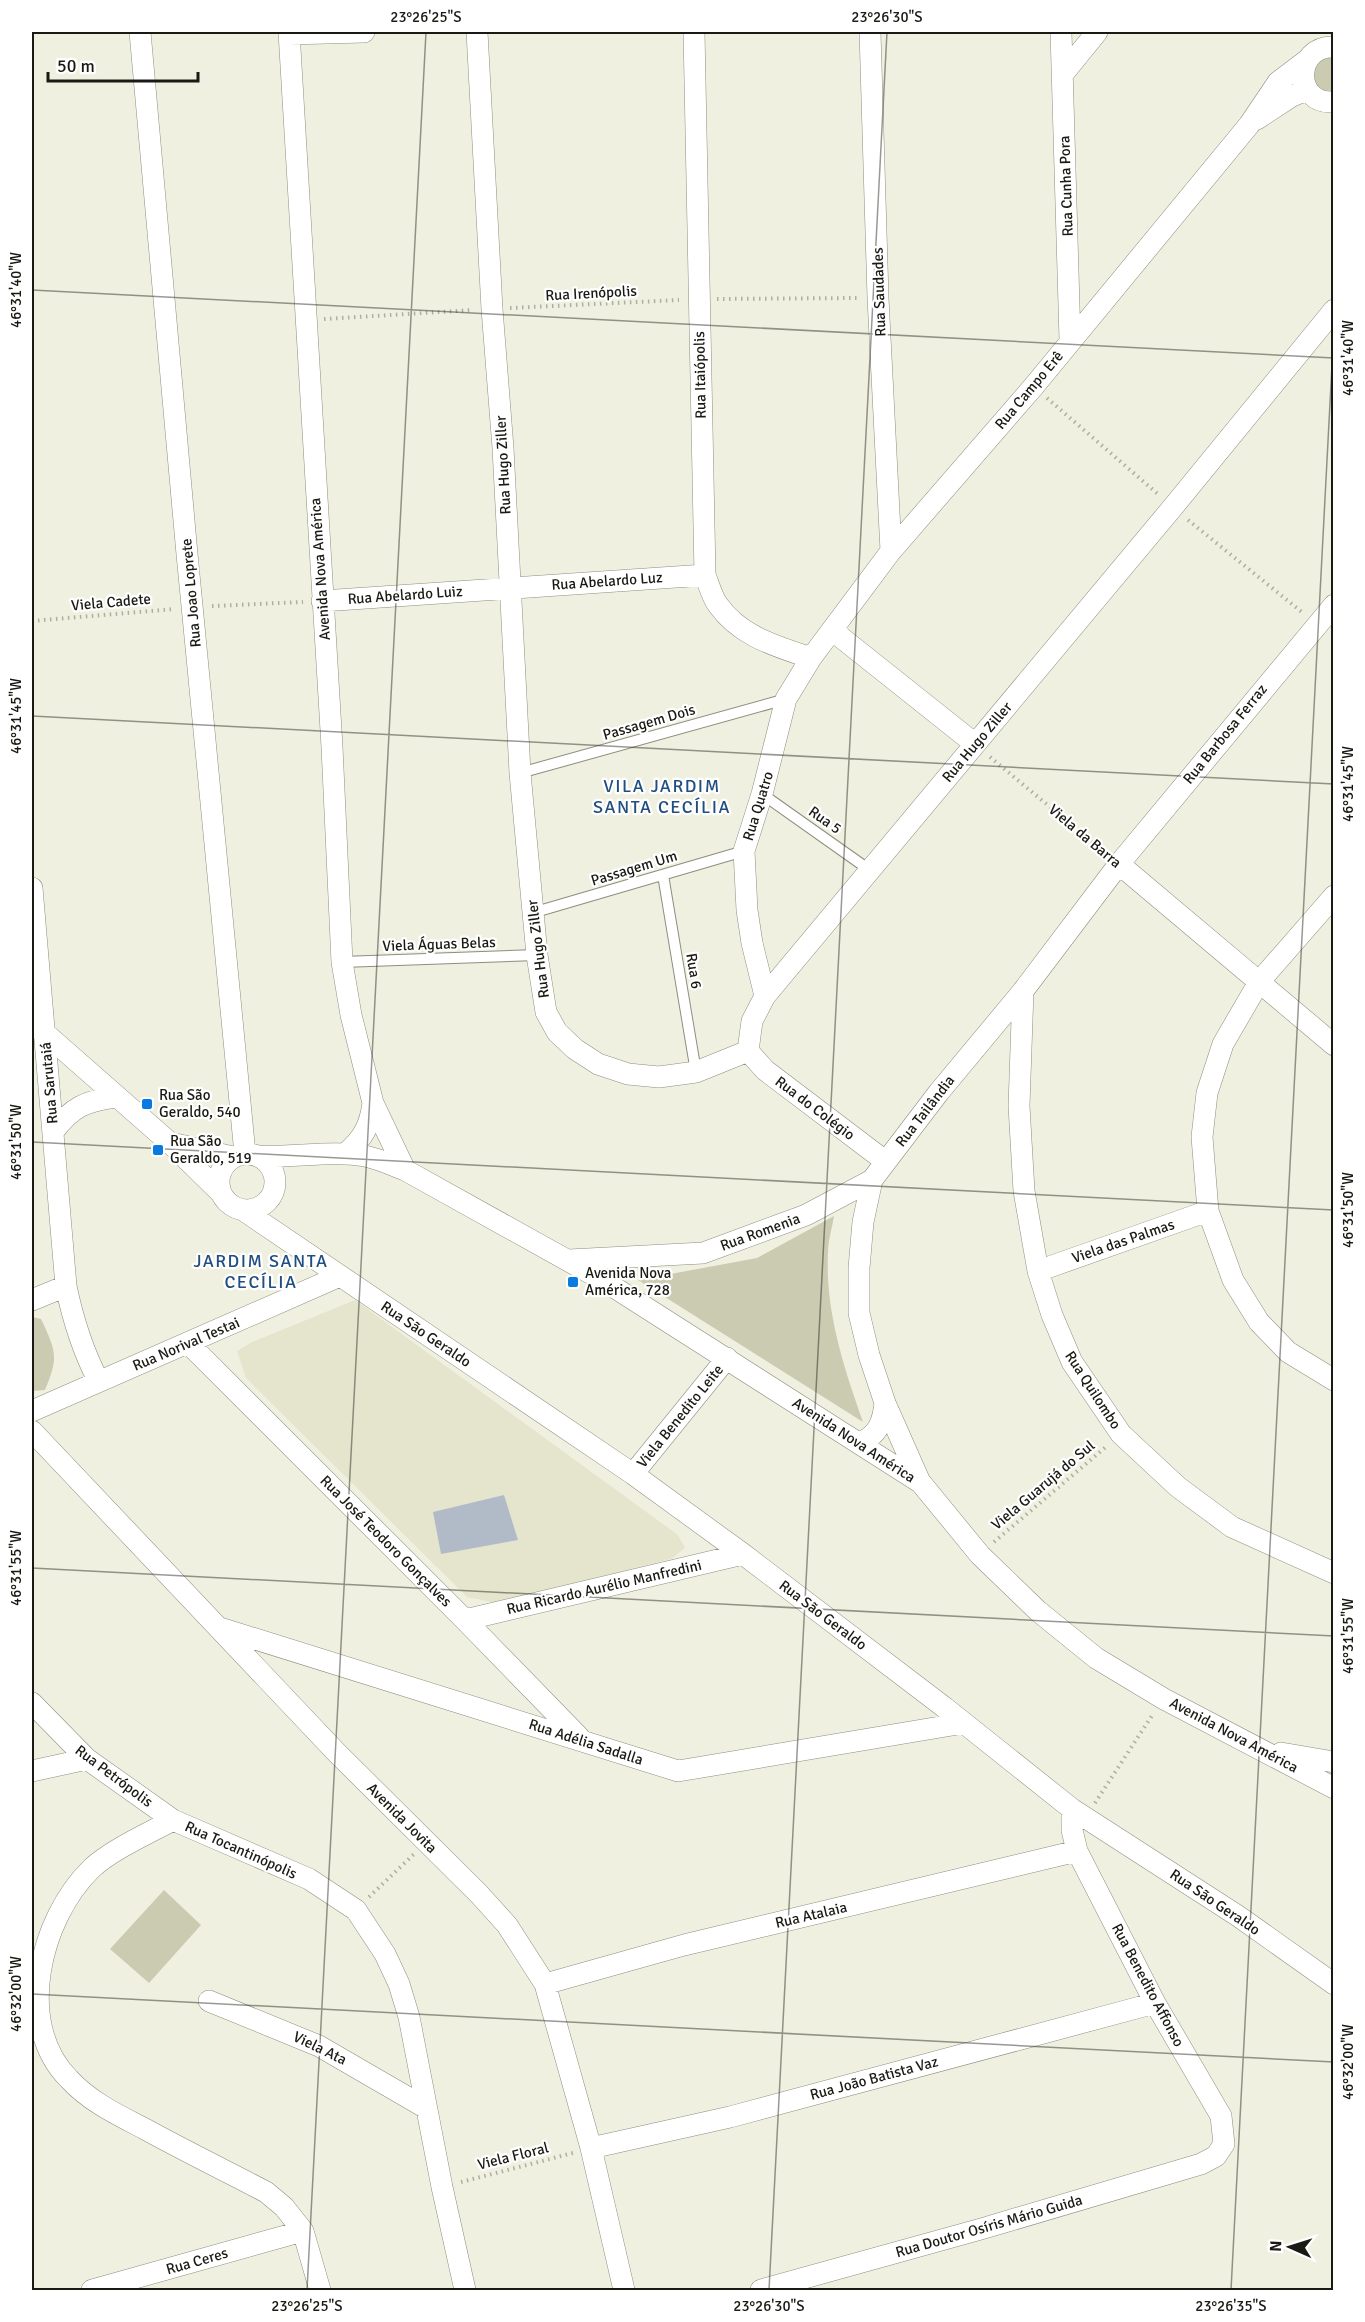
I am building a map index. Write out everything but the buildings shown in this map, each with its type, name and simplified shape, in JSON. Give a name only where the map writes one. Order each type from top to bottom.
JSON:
[{"type":"street","name":"Rua Joao Loprete","points":[[140,32],[245,1156]]},
{"type":"street","points":[[289,33],[364,32]]},
{"type":"street","name":"Rua Hugo Ziller","points":[[477,32],[492,309],[503,448],[520,773],[537,955],[546,1012],[557,1032],[575,1049],[598,1064],[628,1074],[660,1077],[696,1072],[748,1051],[752,1021],[765,996],[1334,310]]},
{"type":"street","name":"Rua Itaiópolis","points":[[694,32],[705,575],[717,604],[732,622],[746,633],[766,643],[811,658]]},
{"type":"street","name":"Rua Saudades","points":[[870,32],[878,298],[891,551]]},
{"type":"street","name":"Rua Cunha Pora","points":[[1061,32],[1070,340]]},
{"type":"street","points":[[1062,75],[1097,32]]},
{"type":"street","name":"Avenida Nova América","points":[[289,33],[332,747],[342,962],[351,1015],[373,1103],[405,1170],[601,1279],[921,1483],[980,1555],[1038,1611],[1096,1658],[1164,1699],[1334,1788]]},
{"type":"street","name":"Rua Campo Erê","points":[[811,658],[891,551],[1249,125],[1278,82],[1313,53],[1334,47]]},
{"type":"street","points":[[1307,60],[1303,75],[1334,119]]},
{"type":"street","name":"Rua Campo Erê","points":[[1249,125],[1292,96],[1320,98]]},
{"type":"street","name":"Rua Abelardo Luz","points":[[509,587],[705,575]]},
{"type":"street","name":"Rua Abelardo Luiz","points":[[322,601],[509,587]]},
{"type":"street","name":"Rua Barbosa Ferraz","points":[[1119,864],[1334,604]]},
{"type":"street","points":[[833,630],[975,744]]},
{"type":"street","name":"Rua Quatro","points":[[765,996],[752,943],[747,910],[744,851],[762,794],[786,699],[811,658]]},
{"type":"street","name":"Viela da Barra","points":[[1119,864],[1334,1045]]},
{"type":"street","name":"Rua Tailândia","points":[[921,1483],[885,1403],[869,1355],[860,1313],[858,1268],[863,1222],[872,1180],[1023,991],[1119,864]]},
{"type":"street","name":"Rua Sarutaiá","points":[[32,888],[38,1028],[53,1132],[66,1286],[73,1322],[84,1353],[98,1380]]},
{"type":"street","points":[[1334,896],[1259,982],[1223,1044],[1207,1093],[1202,1137],[1208,1211],[1233,1280],[1259,1322],[1288,1352],[1334,1380]]},
{"type":"street","name":"Rua Quilombo","points":[[1023,991],[1019,1106],[1024,1191],[1038,1271],[1052,1315],[1072,1362],[1121,1434],[1178,1487],[1232,1527],[1334,1573]]},
{"type":"street","points":[[38,1028],[170,1143],[230,1204],[243,1210],[257,1208],[297,1169],[324,1156]]},
{"type":"street","points":[[987,1035],[1005,1045],[1020,1060]]},
{"type":"street","name":"Rua do Colégio","points":[[748,1051],[765,1070],[885,1161]]},
{"type":"street","points":[[53,1132],[66,1116],[81,1105],[98,1099],[116,1097]]},
{"type":"street","name":"Avenida Nova América","points":[[345,1154],[365,1134],[373,1103]]},
{"type":"street","points":[[170,1143],[245,1156],[345,1154],[365,1156],[405,1170]]},
{"type":"street","points":[[245,1156],[271,1168],[273,1191]]},
{"type":"street","points":[[221,1193],[219,1176],[222,1169],[245,1156]]},
{"type":"street","name":"Rua Romenia","points":[[569,1260],[703,1253],[806,1215],[872,1180]]},
{"type":"street","name":"Rua São Geraldo","points":[[273,1191],[284,1223],[306,1253]]},
{"type":"street","name":"Rua São Geraldo","points":[[243,1210],[633,1473],[743,1554],[1079,1813],[1238,1916],[1334,1984]]},
{"type":"street","name":"Viela das Palmas","points":[[1038,1271],[1208,1211]]},
{"type":"street","name":"Rua Romenia","points":[[601,1279],[614,1268],[639,1257]]},
{"type":"street","name":"Rua Norival Testai","points":[[32,1411],[98,1380],[188,1344],[340,1276]]},
{"type":"street","points":[[32,1300],[66,1286]]},
{"type":"street","name":"Rua José Teodoro Gonçalves","points":[[188,1344],[582,1740]]},
{"type":"street","name":"Viela Benedito Leite","points":[[633,1473],[726,1358]]},
{"type":"street","points":[[860,1443],[870,1438],[878,1429],[885,1403]]},
{"type":"street","name":"Avenida Jovita","points":[[32,1431],[216,1627],[507,1924],[545,1984],[591,2148],[624,2290]]},
{"type":"street","name":"Rua Ricardo Aurélio Manfredini","points":[[465,1620],[743,1554]]},
{"type":"street","name":"Rua Adélia Sadalla","points":[[216,1627],[678,1771],[964,1723]]},
{"type":"street","name":"Rua Petrópolis","points":[[32,1703],[87,1759],[173,1820]]},
{"type":"street","points":[[1262,1750],[1334,1762]]},
{"type":"street","points":[[32,1771],[87,1759]]},
{"type":"street","name":"Rua Benedito Affonso","points":[[1079,1813],[1072,1830],[1077,1851],[1155,2003],[1221,2116],[1224,2144],[1216,2156]]},
{"type":"street","name":"Rua Tocantinópolis","points":[[320,2290],[303,2231],[284,2207],[266,2192],[98,2104],[56,2066],[45,2045],[35,2012],[41,1968],[54,1922],[70,1893],[93,1867],[173,1820],[309,1879],[356,1910],[385,1954],[399,1984],[409,2017],[442,2187],[465,2290]]},
{"type":"street","name":"Rua Atalaia","points":[[545,1984],[684,1945],[1077,1851]]},
{"type":"street","name":"Viela Ata","points":[[209,2001],[319,2046],[426,2108]]},
{"type":"street","name":"Rua João Batista Vaz","points":[[591,2148],[730,2117],[1155,2003]]},
{"type":"street","name":"Rua Doutor Osíris Mário Guida","points":[[761,2290],[1157,2177],[1201,2164],[1216,2156]]},
{"type":"street","name":"Rua Ceres","points":[[105,2289],[303,2231]]},
{"type":"lane","name":"Passagem Dois","points":[[520,773],[786,699]]},
{"type":"lane","name":"Rua 5","points":[[762,794],[871,871]]},
{"type":"lane","name":"Passagem Um","points":[[532,914],[744,851]]},
{"type":"lane","name":"Rua 6","points":[[663,875],[696,1072]]},
{"type":"lane","name":"Viela Águas Belas","points":[[342,962],[537,955]]},
{"type":"path","name":"Rua Irenópolis","points":[[306,320],[698,300],[878,298]]},
{"type":"path","points":[[192,607],[322,601]]},
{"type":"path","name":"Viela Cadete","points":[[32,621],[192,607]]},
{"type":"path","name":"Viela da Barra","points":[[975,744],[1119,864]]},
{"type":"path","name":"Viela Guarujá do Sul","points":[[980,1555],[1121,1434]]},
{"type":"path","points":[[1079,1813],[1164,1699]]},
{"type":"path","points":[[356,1910],[426,1843]]},
{"type":"path","name":"Viela Floral","points":[[442,2187],[591,2148]]},
{"type":"shaded area","points":[[1333,47],[1333,102],[1320,101],[1307,60]]},
{"type":"shaded area","points":[[834,1216],[828,1248],[828,1275],[833,1318],[849,1381],[863,1422],[638,1280],[757,1258]]},
{"type":"shaded area","points":[[355,1300],[678,1535],[685,1548],[671,1559],[496,1603],[467,1597],[246,1378],[237,1351],[252,1342]]},
{"type":"shaded area","points":[[32,1317],[41,1319],[53,1347],[54,1361],[45,1390],[32,1391]]},
{"type":"shaded area","points":[[164,1890],[201,1925],[149,1983],[110,1949]]},
{"type":"place","name":"Rua São Geraldo, 540","points":[[147,1104]]},
{"type":"place","name":"Rua São Geraldo, 519","points":[[158,1150]]},
{"type":"place","name":"Avenida Nova América, 728","points":[[573,1282]]},
{"type":"district","name":"VILA JARDIM SANTA CECÍLIA","points":[[662,796]]},
{"type":"district","name":"JARDIM SANTA CECÍLIA","points":[[261,1271]]}]
